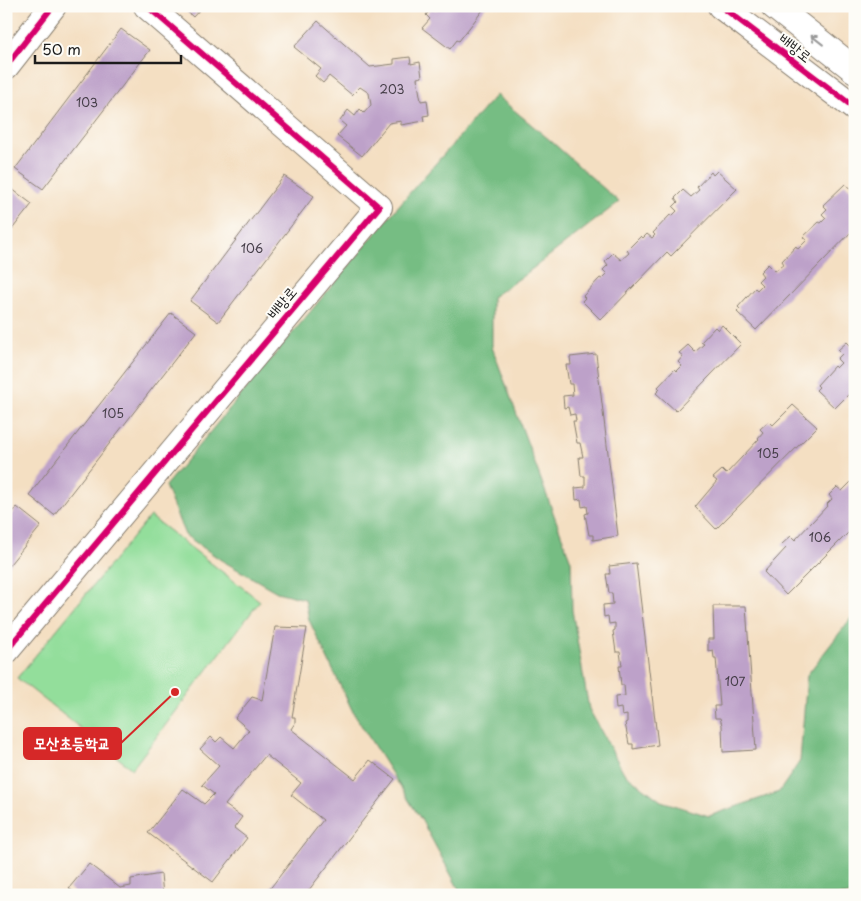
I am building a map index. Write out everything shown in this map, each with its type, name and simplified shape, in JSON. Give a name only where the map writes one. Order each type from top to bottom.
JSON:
[{"type":"street","points":[[6,66],[53,6]]},
{"type":"street","name":"배방로","points":[[6,651],[379,207],[147,6]]},
{"type":"street","name":"배방로","points":[[721,6],[855,108]]},
{"type":"street","name":"배방로","points":[[774,6],[855,70]]},
{"type":"green space","points":[[496,95],[619,202],[523,276],[492,297],[492,347],[571,561],[572,610],[589,709],[624,773],[661,801],[709,816],[779,792],[800,761],[807,675],[855,613],[855,895],[462,895],[422,821],[354,714],[309,620],[305,599],[277,592],[221,560],[185,535],[165,486],[406,197]]},
{"type":"green space","points":[[150,516],[260,601],[132,769],[17,678]]},
{"type":"building","points":[[181,6],[203,6],[193,17]]},
{"type":"building","points":[[439,6],[486,6],[459,41],[457,40],[450,49],[422,28],[430,19],[426,15],[432,7],[436,10]]},
{"type":"building","points":[[318,21],[370,67],[394,64],[394,59],[410,57],[411,64],[420,62],[422,77],[417,78],[421,101],[427,100],[429,115],[423,116],[424,121],[401,125],[401,121],[389,123],[362,156],[337,136],[346,126],[340,121],[348,110],[355,116],[360,109],[364,113],[371,105],[369,93],[360,87],[352,95],[329,76],[323,83],[315,76],[321,69],[294,47]]},
{"type":"building","points":[[121,29],[150,50],[43,189],[15,169]]},
{"type":"building","points":[[717,171],[737,189],[671,256],[667,252],[601,320],[582,301],[585,298],[583,296],[600,278],[602,279],[607,274],[603,270],[608,265],[605,261],[613,253],[621,260],[629,253],[627,250],[641,236],[643,238],[647,234],[652,238],[655,235],[653,233],[670,215],[672,216],[677,211],[673,207],[678,202],[675,198],[683,190],[691,197],[699,190],[697,187],[711,172],[713,175]]},
{"type":"building","points":[[284,176],[314,196],[218,322],[190,301]]},
{"type":"building","points":[[845,184],[855,193],[855,228],[756,330],[737,312],[740,309],[738,307],[755,288],[757,290],[762,285],[758,281],[763,276],[760,272],[768,264],[775,271],[784,264],[782,261],[796,246],[798,249],[807,240],[803,237],[826,218],[822,214],[827,209],[823,205]]},
{"type":"building","points":[[8,186],[32,204],[6,237],[6,188]]},
{"type":"building","points":[[171,313],[196,332],[54,515],[29,495]]},
{"type":"building","points":[[722,325],[741,344],[676,411],[656,393],[660,389],[658,387],[675,369],[677,371],[682,366],[678,362],[683,356],[679,353],[688,345],[695,352],[704,344],[701,342],[715,327],[718,330]]},
{"type":"building","points":[[847,342],[855,350],[855,388],[835,408],[816,390],[819,387],[817,385],[834,366],[836,368],[841,363],[837,359],[842,354],[838,350]]},
{"type":"building","points":[[596,354],[618,536],[593,540],[593,535],[589,535],[585,514],[588,513],[587,506],[582,507],[581,499],[576,500],[575,488],[585,487],[585,476],[581,476],[579,457],[583,457],[580,443],[577,443],[573,421],[576,421],[575,414],[570,415],[568,407],[564,408],[563,396],[573,395],[572,384],[569,384],[566,365],[571,365],[570,357]]},
{"type":"building","points":[[793,405],[817,427],[716,529],[695,507],[717,481],[713,478],[722,470],[726,474],[759,439],[763,432],[760,429],[769,421],[773,425]]},
{"type":"building","points":[[855,478],[855,526],[786,595],[764,572],[786,548],[782,544],[791,536],[795,540],[828,505],[832,499],[829,495],[837,487],[842,491]]},
{"type":"building","points":[[17,507],[41,526],[6,569],[6,521]]},
{"type":"building","points":[[636,563],[658,745],[633,749],[633,744],[629,744],[625,723],[627,722],[627,715],[622,716],[621,708],[616,709],[615,697],[625,696],[624,685],[621,685],[619,666],[622,666],[620,652],[616,652],[613,631],[615,630],[615,623],[609,624],[608,616],[604,617],[603,605],[613,604],[612,593],[609,593],[606,574],[610,574],[609,566]]},
{"type":"building","points":[[713,606],[746,606],[756,750],[723,752],[722,725],[720,718],[715,718],[714,706],[720,706],[716,658],[714,658],[713,650],[708,651],[708,639],[714,639]]},
{"type":"building","points":[[275,627],[307,628],[292,717],[295,717],[295,723],[291,729],[355,779],[370,760],[395,779],[305,895],[265,895],[323,820],[291,795],[301,783],[266,755],[225,805],[242,817],[234,828],[247,838],[213,882],[148,833],[183,789],[204,804],[214,794],[202,785],[219,766],[200,749],[211,737],[216,742],[221,737],[234,748],[249,730],[235,718],[252,697],[262,700]]},
{"type":"building","points":[[6,829],[8,829],[10,855],[6,855]]},
{"type":"building","points":[[89,864],[120,888],[131,886],[131,879],[161,874],[163,895],[77,895],[69,888]]},
{"type":"cycle path","points":[[6,66],[53,6]]},
{"type":"cycle path","points":[[6,651],[379,207],[147,6]]},
{"type":"cycle path","points":[[721,6],[855,108]]},
{"type":"place","name":"모산초등학교","points":[[175,692]]}]
